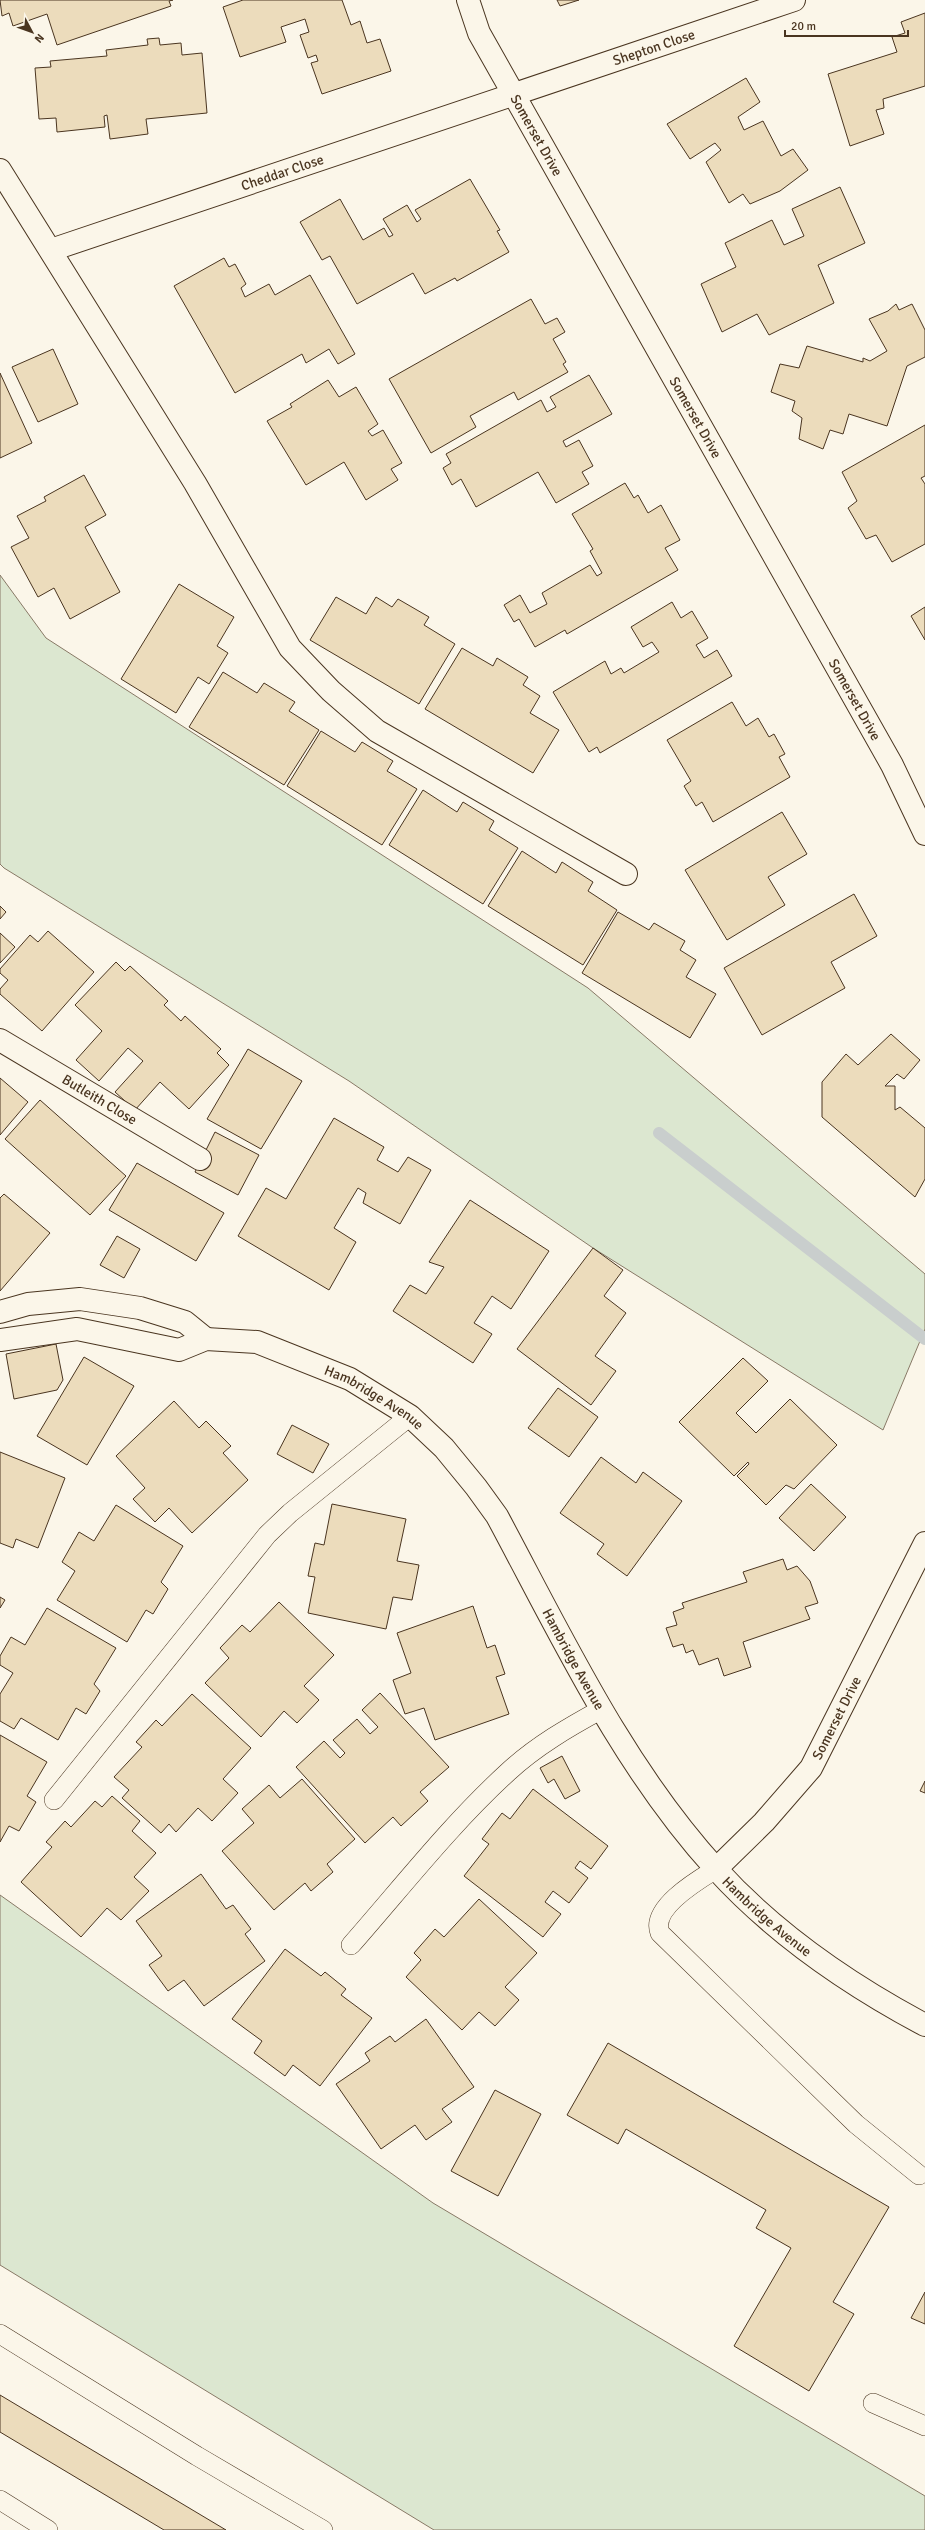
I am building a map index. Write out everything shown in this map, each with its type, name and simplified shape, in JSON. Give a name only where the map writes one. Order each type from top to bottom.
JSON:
[{"type":"street","name":"Somerset Drive","points":[[468,0],[478,33],[892,765],[925,834]]},
{"type":"street","name":"Shepton Close","points":[[514,96],[794,0]]},
{"type":"street","name":"Cheddar Close","points":[[51,250],[514,96]]},
{"type":"street","points":[[0,170],[195,483],[290,648],[331,691],[377,731],[626,874]]},
{"type":"street","name":"Butleith Close","points":[[0,1040],[200,1159]]},
{"type":"street","points":[[0,1312],[28,1304],[80,1299],[140,1308],[186,1322],[206,1339]]},
{"type":"street","name":"Hambridge Avenue","points":[[0,1340],[77,1329],[179,1350],[206,1339],[257,1342],[350,1379],[410,1416],[444,1448],[476,1487],[496,1516],[602,1709],[662,1801],[716,1869],[801,1947],[875,1997],[925,2025]]},
{"type":"street","name":"Somerset Drive","points":[[716,1869],[764,1822],[810,1768],[925,1543]]},
{"type":"lane","points":[[54,1800],[267,1535],[290,1513],[410,1416]]},
{"type":"lane","points":[[351,1946],[473,1807],[509,1771],[555,1735],[602,1709]]},
{"type":"lane","points":[[716,1869],[674,1898],[660,1920],[660,1933],[856,2124],[919,2174]]},
{"type":"lane","points":[[0,2334],[197,2456],[323,2530]]},
{"type":"lane","points":[[873,2404],[925,2426]]},
{"type":"lane","points":[[0,2500],[48,2530]]},
{"type":"green space","points":[[0,575],[46,638],[588,988],[925,1274],[925,1329],[883,1430],[593,1248],[349,1081],[4,868],[0,864]]},
{"type":"green space","points":[[0,1895],[433,2203],[925,2496],[925,2530],[434,2530],[0,2265]]},
{"type":"building","points":[[0,0],[173,0],[169,1],[171,6],[57,45],[47,14],[13,26],[9,13],[2,16]]},
{"type":"building","points":[[243,0],[342,0],[351,25],[360,21],[367,43],[380,39],[391,71],[322,94],[311,63],[318,61],[316,55],[308,58],[300,35],[309,32],[305,19],[281,27],[286,42],[240,57],[223,7]]},
{"type":"building","points":[[557,0],[579,0],[560,6]]},
{"type":"building","points":[[925,13],[925,86],[883,99],[884,108],[876,110],[884,134],[850,146],[828,74],[897,52],[892,37],[905,33],[901,22]]},
{"type":"building","points":[[159,38],[160,45],[181,43],[182,55],[202,53],[207,113],[146,119],[148,134],[110,139],[107,115],[104,116],[105,127],[57,132],[56,118],[39,119],[35,68],[51,67],[50,61],[107,56],[106,50],[148,45],[147,39]]},
{"type":"building","points":[[746,78],[760,102],[738,117],[744,130],[763,121],[781,156],[793,149],[808,170],[780,191],[750,204],[743,194],[729,203],[706,162],[721,150],[715,143],[690,159],[667,124]]},
{"type":"building","points":[[470,179],[500,230],[497,231],[509,252],[457,281],[455,278],[425,294],[413,273],[357,304],[330,256],[322,260],[300,222],[340,199],[363,240],[384,228],[389,237],[393,235],[383,219],[407,205],[417,222],[421,219],[415,210]]},
{"type":"building","points":[[840,187],[865,243],[818,265],[834,303],[769,335],[757,314],[722,332],[701,284],[736,267],[725,243],[772,220],[784,245],[804,236],[792,209]]},
{"type":"building","points":[[224,258],[229,267],[235,264],[246,284],[241,288],[245,297],[269,284],[275,295],[310,275],[355,354],[338,364],[329,349],[306,363],[302,354],[235,393],[174,286]]},
{"type":"building","points":[[531,299],[545,324],[557,318],[565,332],[553,339],[566,362],[563,364],[568,372],[518,400],[514,392],[470,416],[476,427],[431,453],[389,379]]},
{"type":"building","points":[[896,304],[899,310],[912,304],[925,330],[925,357],[907,366],[887,426],[849,414],[843,434],[830,430],[823,449],[799,439],[802,418],[792,411],[795,401],[771,392],[780,364],[799,368],[807,346],[863,362],[863,358],[870,361],[887,351],[869,319],[888,311]]},
{"type":"building","points":[[53,349],[78,404],[38,422],[12,367]]},
{"type":"building","points":[[0,373],[32,443],[0,458]]},
{"type":"building","points":[[589,375],[612,414],[563,441],[566,447],[579,440],[593,466],[582,472],[589,484],[556,503],[538,472],[476,507],[461,479],[452,485],[443,468],[451,463],[446,454],[541,400],[547,412],[556,407],[550,397]]},
{"type":"building","points":[[328,380],[339,397],[356,387],[378,424],[368,431],[372,436],[383,430],[402,463],[391,469],[398,480],[366,500],[344,462],[306,485],[267,421],[292,407],[290,404]]},
{"type":"building","points":[[925,425],[925,476],[921,478],[925,484],[925,544],[892,562],[876,535],[866,539],[848,508],[857,501],[842,472]]},
{"type":"building","points":[[84,475],[106,515],[85,527],[120,592],[70,619],[54,588],[38,597],[11,547],[29,538],[17,516],[46,501],[44,497]]},
{"type":"building","points":[[625,483],[634,498],[638,495],[648,513],[661,505],[680,540],[665,548],[678,570],[567,634],[565,630],[535,647],[519,619],[514,622],[504,605],[520,595],[530,613],[547,604],[542,593],[590,565],[597,576],[602,573],[590,551],[593,549],[572,514]]},
{"type":"building","points":[[179,584],[234,617],[217,646],[228,653],[209,684],[198,677],[176,713],[121,679]]},
{"type":"building","points":[[336,597],[366,614],[376,597],[392,607],[398,599],[429,617],[424,625],[455,644],[419,704],[310,640]]},
{"type":"building","points":[[672,602],[681,618],[692,611],[708,638],[696,645],[704,658],[717,650],[732,676],[600,753],[597,747],[589,752],[553,692],[605,661],[611,674],[621,668],[624,673],[659,652],[652,642],[643,647],[631,627]]},
{"type":"building","points":[[925,607],[925,640],[911,616]]},
{"type":"building","points":[[462,648],[493,666],[497,658],[528,677],[523,685],[540,696],[530,713],[559,730],[533,773],[425,709]]},
{"type":"building","points":[[223,672],[257,693],[264,683],[295,702],[289,711],[319,730],[284,785],[189,727]]},
{"type":"building","points":[[732,702],[746,726],[758,718],[769,737],[774,734],[785,754],[779,757],[790,777],[713,822],[702,802],[696,806],[684,786],[691,781],[667,740]]},
{"type":"building","points":[[321,731],[355,752],[362,742],[393,761],[387,771],[417,789],[382,845],[287,786]]},
{"type":"building","points":[[423,790],[457,812],[463,802],[494,821],[489,830],[518,848],[483,904],[389,845]]},
{"type":"building","points":[[782,812],[807,854],[768,877],[785,905],[727,940],[685,870]]},
{"type":"building","points":[[522,851],[556,873],[562,862],[593,882],[588,891],[617,910],[583,965],[488,906]]},
{"type":"building","points":[[854,894],[877,936],[831,962],[845,988],[762,1035],[724,968]]},
{"type":"building","points":[[0,906],[6,912],[0,919]]},
{"type":"building","points":[[618,912],[649,930],[654,923],[685,941],[680,950],[696,960],[686,977],[716,994],[690,1038],[582,973]]},
{"type":"building","points":[[48,931],[94,972],[42,1031],[0,994],[0,989],[8,980],[0,973],[0,969],[30,935],[38,942]]},
{"type":"building","points":[[0,933],[15,947],[0,963]]},
{"type":"building","points":[[116,962],[125,971],[130,966],[168,1001],[164,1005],[181,1021],[185,1016],[221,1049],[217,1053],[229,1065],[189,1109],[160,1082],[135,1110],[115,1092],[143,1061],[128,1048],[99,1081],[76,1060],[102,1031],[75,1005]]},
{"type":"building","points":[[891,1034],[920,1060],[904,1079],[897,1074],[885,1086],[895,1086],[895,1110],[900,1107],[925,1128],[925,1179],[915,1197],[822,1117],[822,1082],[846,1054],[858,1065]]},
{"type":"building","points":[[248,1049],[302,1081],[261,1149],[207,1119]]},
{"type":"building","points":[[0,1078],[28,1102],[0,1135]]},
{"type":"building","points":[[40,1100],[126,1176],[90,1215],[5,1139]]},
{"type":"building","points":[[334,1118],[384,1147],[377,1160],[398,1172],[408,1157],[431,1170],[400,1224],[363,1203],[366,1193],[358,1188],[334,1228],[356,1242],[329,1290],[238,1236],[266,1188],[286,1199]]},
{"type":"building","points":[[215,1132],[259,1155],[238,1195],[195,1172]]},
{"type":"building","points":[[137,1163],[224,1213],[196,1261],[109,1210]]},
{"type":"building","points":[[4,1194],[50,1233],[0,1291],[0,1198]]},
{"type":"building","points":[[470,1200],[549,1251],[511,1309],[492,1296],[474,1323],[492,1334],[473,1363],[393,1311],[410,1285],[426,1294],[444,1267],[429,1262]]},
{"type":"building","points":[[117,1236],[140,1249],[124,1278],[100,1265]]},
{"type":"building","points":[[593,1248],[623,1270],[604,1296],[626,1313],[595,1356],[616,1371],[591,1405],[517,1349]]},
{"type":"building","points":[[56,1344],[63,1380],[57,1390],[14,1399],[6,1354]]},
{"type":"building","points":[[84,1357],[134,1386],[87,1465],[37,1436]]},
{"type":"building","points":[[743,1358],[768,1381],[736,1413],[756,1433],[790,1399],[837,1445],[794,1489],[786,1485],[766,1505],[737,1476],[749,1464],[748,1462],[734,1476],[679,1422]]},
{"type":"building","points":[[558,1388],[598,1417],[569,1457],[528,1428]]},
{"type":"building","points":[[174,1401],[199,1428],[206,1421],[231,1446],[223,1453],[248,1480],[192,1533],[169,1508],[155,1522],[133,1499],[145,1488],[116,1456]]},
{"type":"building","points":[[292,1425],[329,1444],[313,1473],[277,1454]]},
{"type":"building","points":[[0,1452],[65,1478],[38,1548],[16,1539],[13,1548],[0,1543]]},
{"type":"building","points":[[601,1457],[636,1483],[643,1472],[682,1501],[627,1576],[597,1554],[604,1544],[560,1513]]},
{"type":"building","points":[[811,1484],[846,1517],[814,1551],[779,1518]]},
{"type":"building","points":[[332,1504],[406,1519],[397,1561],[419,1565],[412,1600],[393,1597],[386,1629],[308,1613],[315,1577],[308,1576],[315,1543],[324,1545]]},
{"type":"building","points":[[116,1505],[183,1546],[161,1582],[168,1589],[153,1614],[146,1610],[127,1642],[57,1600],[75,1571],[62,1562],[79,1532],[94,1541]]},
{"type":"building","points":[[783,1559],[787,1570],[797,1566],[810,1581],[818,1603],[805,1607],[810,1619],[743,1642],[751,1667],[724,1676],[718,1658],[699,1665],[693,1650],[686,1653],[683,1644],[673,1647],[666,1628],[677,1625],[673,1612],[684,1608],[682,1603],[747,1582],[743,1572]]},
{"type":"building","points":[[0,1597],[5,1600],[0,1608]]},
{"type":"building","points":[[279,1602],[334,1655],[304,1686],[319,1700],[297,1723],[284,1711],[261,1737],[205,1683],[229,1658],[220,1648],[242,1625],[250,1632]]},
{"type":"building","points":[[473,1606],[487,1648],[495,1645],[505,1674],[496,1677],[509,1714],[435,1740],[424,1708],[405,1714],[393,1680],[411,1673],[397,1633]]},
{"type":"building","points":[[47,1608],[116,1648],[94,1684],[100,1691],[86,1714],[76,1708],[58,1740],[21,1718],[14,1729],[0,1721],[0,1694],[13,1673],[0,1665],[0,1656],[11,1637],[25,1645]]},
{"type":"building","points":[[380,1693],[449,1767],[420,1792],[428,1801],[401,1826],[393,1817],[365,1843],[296,1767],[324,1741],[340,1758],[345,1753],[333,1740],[357,1719],[370,1734],[378,1727],[362,1710]]},
{"type":"building","points":[[192,1694],[251,1748],[223,1779],[238,1793],[212,1821],[198,1808],[176,1832],[169,1824],[161,1833],[122,1798],[129,1790],[114,1777],[142,1747],[136,1742],[156,1720],[162,1726]]},
{"type":"building","points":[[0,1735],[47,1762],[27,1796],[36,1802],[19,1831],[9,1826],[0,1842]]},
{"type":"building","points":[[562,1756],[580,1791],[565,1799],[554,1779],[548,1783],[540,1768]]},
{"type":"building","points":[[302,1779],[355,1839],[327,1864],[333,1872],[311,1891],[305,1883],[274,1910],[222,1851],[254,1823],[242,1809],[269,1785],[280,1798]]},
{"type":"building","points":[[925,1781],[925,1793],[920,1791]]},
{"type":"building","points":[[533,1789],[608,1846],[591,1869],[580,1861],[575,1868],[588,1878],[569,1903],[553,1891],[545,1902],[561,1914],[543,1937],[464,1876],[489,1844],[482,1839],[502,1813],[510,1819]]},
{"type":"building","points":[[112,1796],[140,1821],[132,1831],[156,1853],[134,1877],[149,1891],[121,1920],[107,1908],[81,1937],[21,1882],[52,1847],[46,1842],[65,1821],[71,1827],[95,1801],[102,1807]]},
{"type":"building","points":[[201,1874],[226,1909],[233,1905],[251,1929],[245,1934],[265,1961],[204,2006],[184,1980],[168,1991],[149,1965],[162,1956],[136,1921]]},
{"type":"building","points":[[479,1899],[537,1953],[505,1987],[519,2000],[495,2026],[479,2012],[462,2030],[406,1977],[421,1960],[414,1953],[435,1929],[444,1937]]},
{"type":"building","points":[[285,1949],[321,1976],[325,1972],[346,1989],[341,1995],[372,2018],[320,2086],[293,2065],[285,2076],[254,2053],[262,2041],[232,2019]]},
{"type":"building","points":[[426,2019],[474,2087],[442,2109],[452,2122],[426,2140],[415,2125],[381,2149],[336,2084],[370,2061],[365,2053],[390,2036],[395,2042]]},
{"type":"building","points":[[608,2043],[889,2207],[833,2302],[854,2314],[809,2391],[734,2346],[791,2248],[756,2228],[766,2210],[626,2129],[618,2144],[567,2115]]},
{"type":"building","points":[[495,2090],[541,2114],[498,2196],[451,2171]]},
{"type":"building","points":[[925,2292],[925,2324],[911,2318]]},
{"type":"building","points":[[0,2395],[226,2530],[164,2530],[0,2432]]},
{"type":"waterway","points":[[659,1133],[925,1339]]}]
